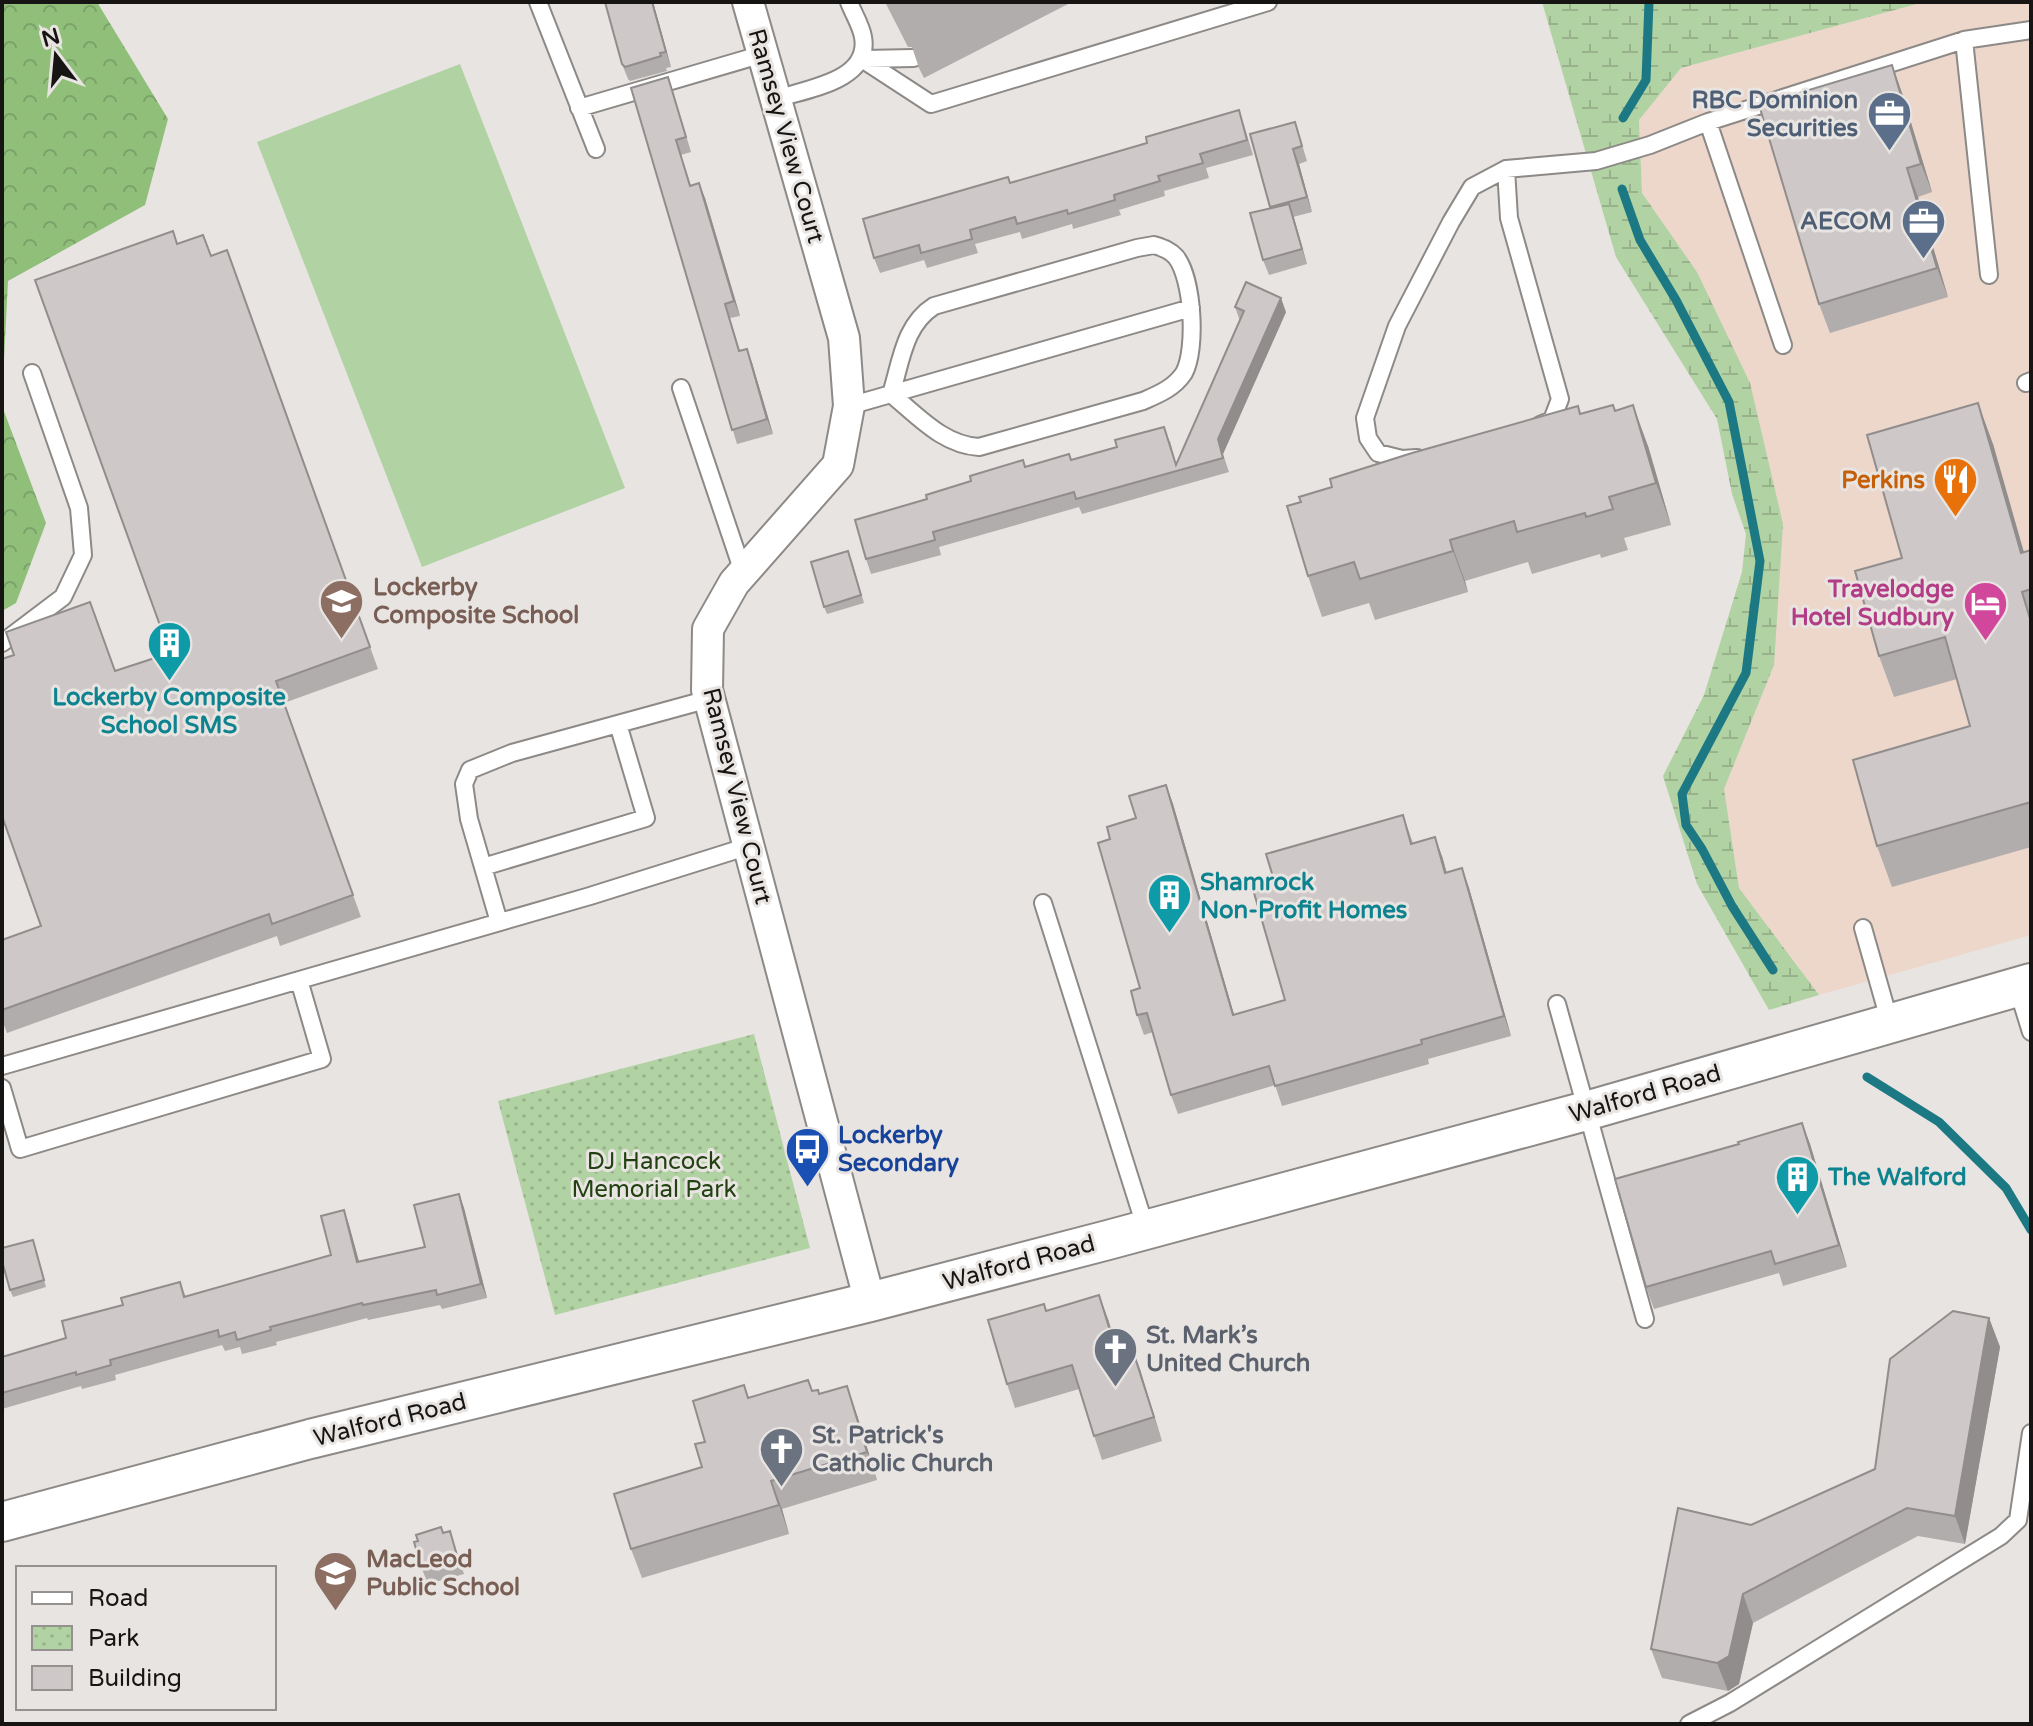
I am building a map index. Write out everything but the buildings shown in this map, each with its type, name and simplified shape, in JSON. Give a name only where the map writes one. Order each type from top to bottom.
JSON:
[{"type":"street","name":"Ramsey View Court","points":[[748,2],[844,338],[849,406],[838,465],[734,583],[708,629],[707,690],[870,1302]]},
{"type":"street","name":"Walford Road","points":[[2,1522],[310,1439],[870,1302],[1146,1229],[1586,1111],[2024,985]]},
{"type":"lane","points":[[538,2],[596,149]]},
{"type":"lane","points":[[776,99],[831,81],[852,71],[862,59],[863,37],[849,2]]},
{"type":"lane","points":[[862,59],[931,104],[1268,2]]},
{"type":"lane","points":[[1430,456],[1402,459],[1378,453],[1368,438],[1365,418],[1397,326],[1472,187],[1506,169],[1596,161],[1964,40],[2031,30]]},
{"type":"lane","points":[[1964,40],[1989,275]]},
{"type":"lane","points":[[579,108],[763,54]]},
{"type":"lane","points":[[862,59],[914,58]]},
{"type":"lane","points":[[1708,122],[1783,345]]},
{"type":"lane","points":[[1506,169],[1509,218],[1560,399],[1552,420],[1524,433]]},
{"type":"lane","points":[[1154,245],[1166,248],[1176,256],[1187,280],[1191,308],[1190,359],[1183,374],[1169,390],[1143,401],[979,447],[962,446],[944,437],[891,394],[912,327],[920,315],[934,306],[1154,245]]},
{"type":"lane","points":[[849,406],[1191,308]]},
{"type":"lane","points":[[2,643],[63,597],[83,555],[79,508],[32,373]]},
{"type":"lane","points":[[681,388],[743,572]]},
{"type":"lane","points":[[499,922],[469,819],[464,784],[470,770],[512,753],[709,699]]},
{"type":"lane","points":[[483,867],[646,818],[618,724]]},
{"type":"lane","points":[[2,1066],[749,846]]},
{"type":"lane","points":[[1043,903],[1146,1229]]},
{"type":"lane","points":[[1863,928],[1890,1024]]},
{"type":"lane","points":[[2,1088],[20,1149],[322,1059],[299,980]]},
{"type":"lane","points":[[2024,985],[2031,1032]]},
{"type":"lane","points":[[1557,1004],[1645,1319]]},
{"type":"lane","points":[[1689,1724],[1730,1703],[2001,1536],[2018,1520],[2031,1433]]},
{"type":"shaded area","points":[[1924,2],[2031,2],[2031,935],[1819,995],[1739,888],[1724,789],[1774,665],[1697,272],[1642,193],[1639,120],[1681,68]]},
{"type":"green space","points":[[2,2],[97,2],[168,119],[145,205],[8,281],[2,400]]},
{"type":"green space","points":[[1542,2],[1924,2],[1681,68],[1639,120],[1642,193],[1697,272],[1750,383],[1783,524],[1774,665],[1724,789],[1739,888],[1819,995],[1769,1010],[1697,884],[1663,776],[1704,695],[1742,572],[1746,534],[1732,494],[1717,419],[1616,257]]},
{"type":"green space","points":[[460,64],[625,488],[422,567],[257,142]]},
{"type":"green space","points":[[2,406],[46,523],[16,603],[2,611]]},
{"type":"green space","name":"DJ Hancock Memorial Park","points":[[754,1034],[810,1248],[555,1315],[498,1101]]},
{"type":"waterway","points":[[1623,118],[1646,80],[1649,2]]},
{"type":"waterway","points":[[1622,189],[1640,240],[1676,300],[1729,402],[1760,561],[1746,673],[1682,794],[1686,825],[1773,970]]},
{"type":"waterway","points":[[1867,1077],[1939,1122],[2006,1188],[2031,1230]]},
{"type":"place","name":"RBC Dominion Securities","points":[[1889,153]]},
{"type":"place","name":"AECOM","points":[[1923,260]]},
{"type":"place","name":"Perkins","points":[[1956,519]]},
{"type":"place","name":"Lockerby Composite School","points":[[342,640]]},
{"type":"place","name":"Travelodge Hotel Sudbury","points":[[1985,642]]},
{"type":"place","name":"Lockerby Composite School SMS","points":[[169,682]]},
{"type":"place","name":"Shamrock Non-Profit Homes","points":[[1169,935]]},
{"type":"place","name":"Lockerby Secondary","points":[[807,1188]]},
{"type":"place","name":"The Walford","points":[[1797,1216]]},
{"type":"place","name":"St. Mark’s United Church","points":[[1115,1388]]},
{"type":"place","name":"St. Patrick's Catholic Church","points":[[781,1488]]},
{"type":"place","name":"MacLeod Public School","points":[[335,1612]]}]
